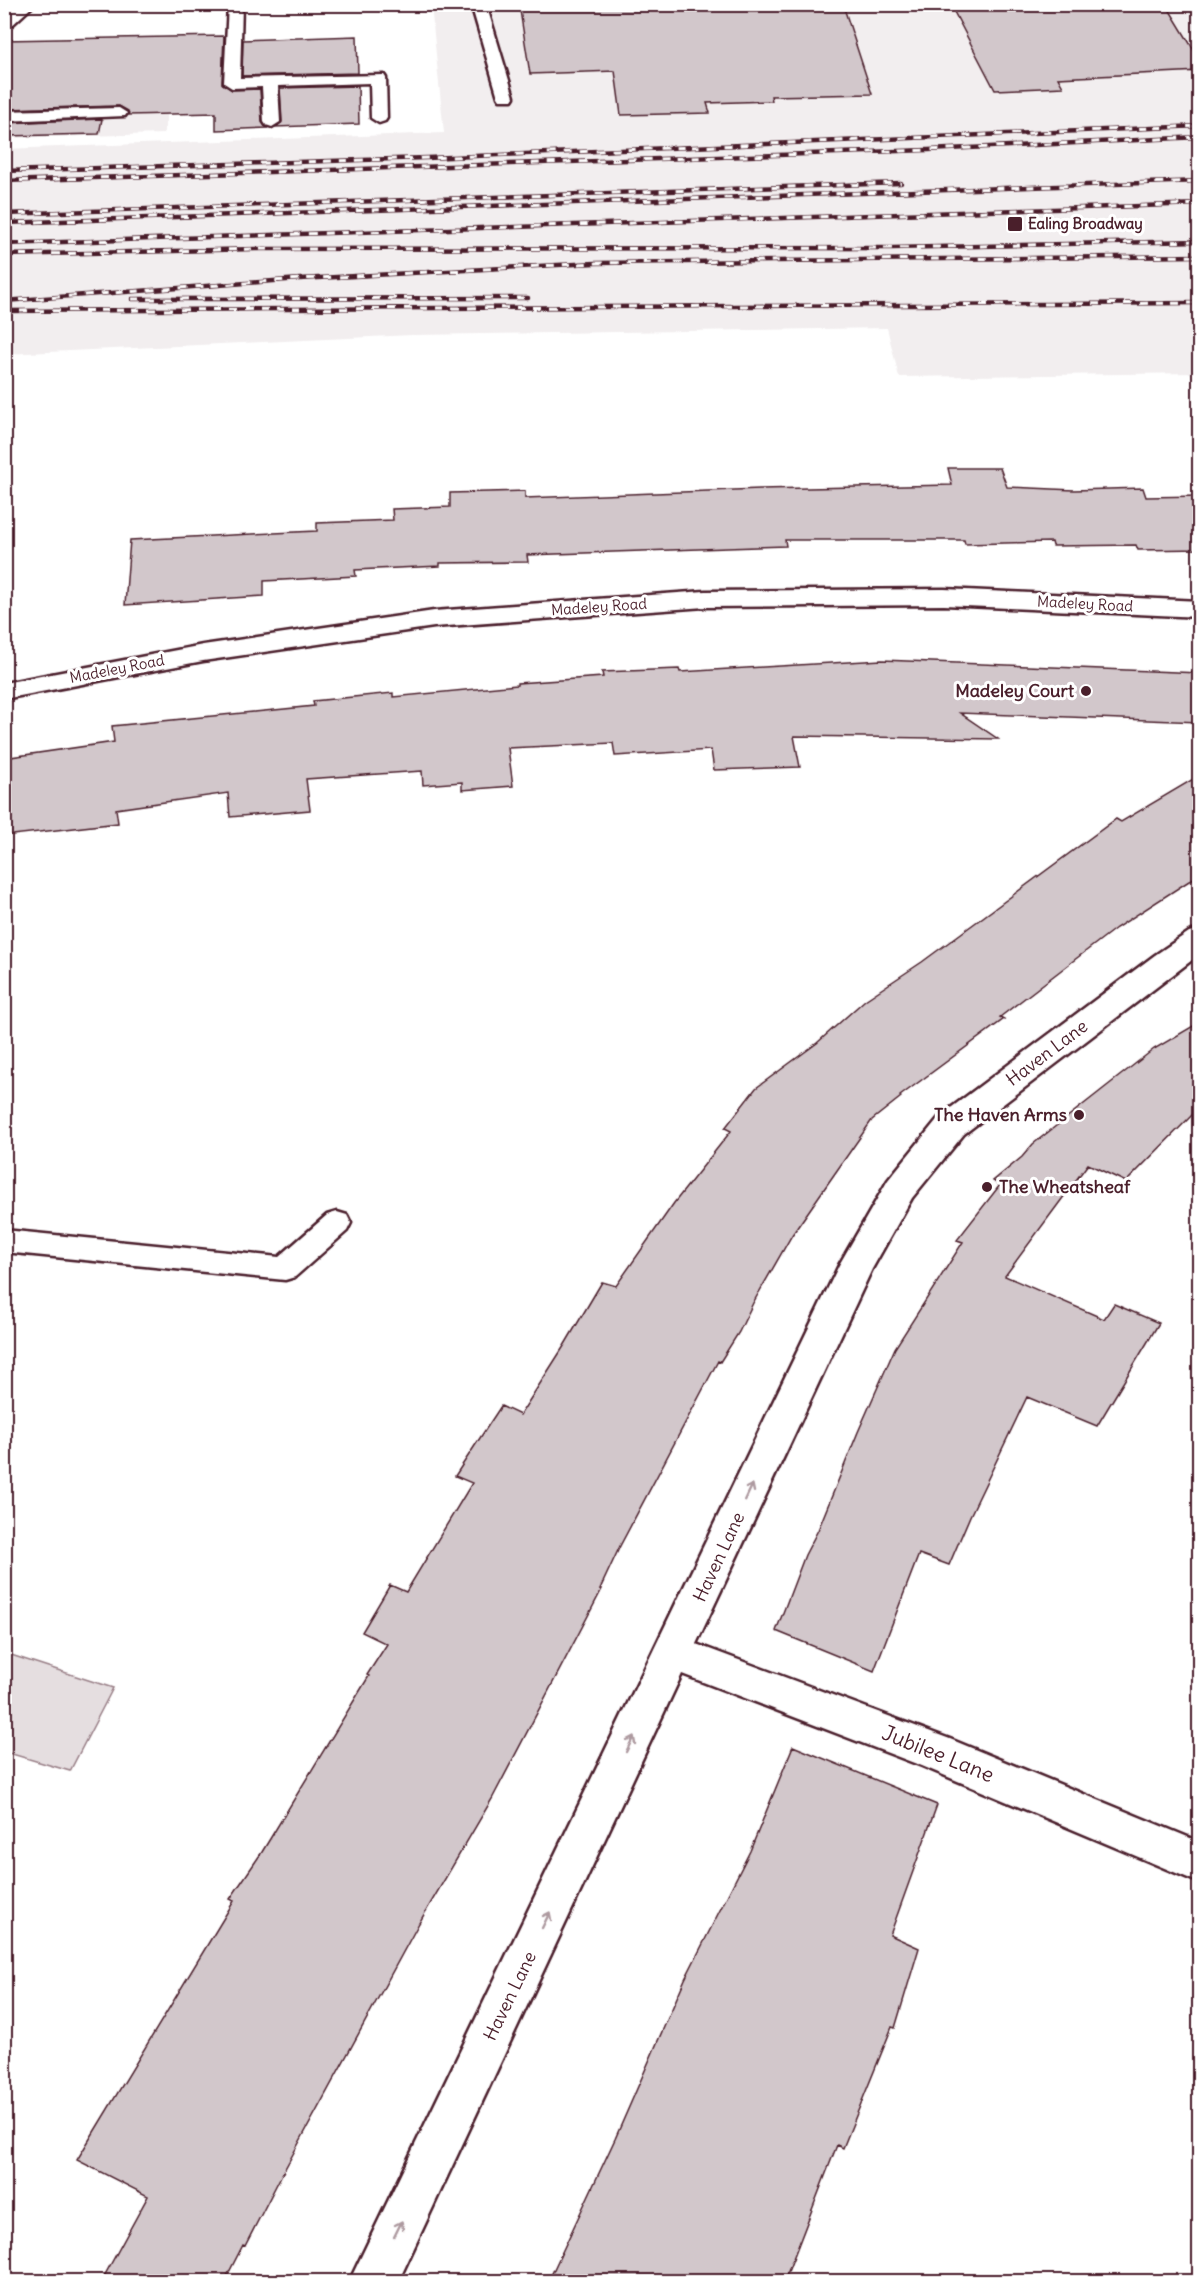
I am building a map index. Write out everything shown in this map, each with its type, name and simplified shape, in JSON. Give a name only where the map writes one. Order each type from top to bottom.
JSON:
[{"type":"street","name":"Madeley Road","points":[[4,691],[203,653],[434,619],[705,599],[944,597],[1200,609]]},
{"type":"street","name":"Haven Lane","points":[[373,2282],[856,1265],[900,1189],[952,1125],[1166,962],[1200,939]]},
{"type":"street","name":"Jubilee Lane","points":[[673,1653],[936,1752],[1200,1863]]},
{"type":"lane","points":[[4,25],[28,4]]},
{"type":"lane","points":[[235,4],[232,83],[378,78],[379,118]]},
{"type":"lane","points":[[478,4],[506,97]]},
{"type":"lane","points":[[270,82],[272,122]]},
{"type":"lane","points":[[4,116],[119,113]]},
{"type":"lane","points":[[4,1241],[285,1269],[337,1223]]},
{"type":"shaded area","points":[[431,5],[1199,5],[1199,373],[899,377],[887,328],[412,335],[5,354],[4,149],[444,133]]},
{"type":"shaded area","points":[[4,95],[169,104],[164,134],[5,138]]},
{"type":"shaded area","points":[[5,1653],[113,1688],[70,1771],[5,1752]]},
{"type":"building","points":[[519,4],[730,4],[844,8],[872,94],[771,96],[772,101],[707,103],[710,113],[621,115],[615,71],[530,74]]},
{"type":"building","points":[[1166,4],[1200,60],[1200,71],[1058,78],[1063,87],[995,90],[951,6]]},
{"type":"building","points":[[224,36],[222,83],[232,90],[260,89],[262,122],[267,128],[216,130],[216,113],[128,115],[128,111],[119,106],[4,109],[4,40]]},
{"type":"building","points":[[357,36],[358,73],[242,76],[243,40]]},
{"type":"building","points":[[358,86],[359,124],[276,127],[282,122],[280,88]]},
{"type":"building","points":[[102,119],[99,134],[4,136],[4,123]]},
{"type":"building","points":[[948,468],[1000,468],[1007,487],[1074,490],[1143,488],[1146,497],[1200,496],[1200,549],[1138,550],[1136,545],[1053,546],[1052,542],[965,544],[964,540],[785,540],[786,546],[527,555],[528,562],[440,563],[440,566],[355,570],[356,576],[264,581],[264,596],[125,605],[130,540],[317,531],[317,523],[393,520],[392,509],[450,507],[450,493],[525,491],[525,498],[760,489],[952,485]]},
{"type":"building","points":[[882,660],[1200,673],[1200,722],[960,713],[998,739],[794,736],[800,767],[714,770],[711,750],[615,756],[613,743],[508,748],[513,786],[462,790],[462,782],[423,785],[422,771],[306,779],[310,810],[230,817],[228,793],[116,809],[118,823],[4,836],[4,758],[114,742],[112,726],[314,706],[313,701],[393,693],[393,697],[517,685],[517,683],[603,677],[602,672],[679,669],[680,672]]},
{"type":"building","points":[[1200,775],[1200,874],[1116,928],[1000,1017],[1004,1019],[900,1096],[872,1120],[792,1235],[739,1332],[720,1362],[718,1361],[620,1546],[600,1589],[602,1589],[492,1799],[419,1923],[224,2282],[101,2282],[148,2196],[77,2160],[234,1901],[230,1899],[262,1852],[387,1644],[362,1632],[390,1585],[406,1592],[472,1483],[455,1476],[501,1406],[520,1415],[602,1282],[616,1286],[674,1203],[731,1131],[725,1128],[756,1088],[817,1043],[865,1000],[922,962],[1116,819],[1121,822]]},
{"type":"building","points":[[1200,1022],[1200,1107],[1126,1182],[1088,1164],[1005,1276],[1104,1319],[1114,1304],[1159,1323],[1097,1426],[1027,1397],[949,1565],[919,1554],[874,1671],[776,1631],[805,1555],[818,1530],[895,1348],[963,1242],[957,1240],[1000,1185],[993,1181],[1022,1157],[1033,1144],[1154,1049]]},
{"type":"building","points":[[793,1746],[937,1805],[890,1935],[919,1948],[895,2028],[892,2027],[843,2148],[837,2145],[784,2282],[548,2282],[615,2139],[685,1979],[750,1851]]},
{"type":"railway","points":[[4,171],[427,158],[1200,126]]},
{"type":"railway","points":[[4,181],[928,150],[1200,137]]},
{"type":"railway","points":[[4,223],[1200,181]]},
{"type":"railway","points":[[4,214],[901,183]]},
{"type":"railway","points":[[4,244],[1200,204]]},
{"type":"railway","points":[[4,255],[256,249],[892,248],[1200,241]]},
{"type":"railway","points":[[4,301],[300,279],[595,263],[1200,256]]},
{"type":"railway","points":[[132,299],[528,298]]},
{"type":"railway","points":[[4,311],[1200,303]]},
{"type":"place","name":"Ealing Broadway","points":[[1015,224]]},
{"type":"place","name":"Madeley Court","points":[[1086,691]]},
{"type":"place","name":"The Haven Arms","points":[[1079,1115]]},
{"type":"place","name":"The Wheatsheaf","points":[[987,1187]]}]
